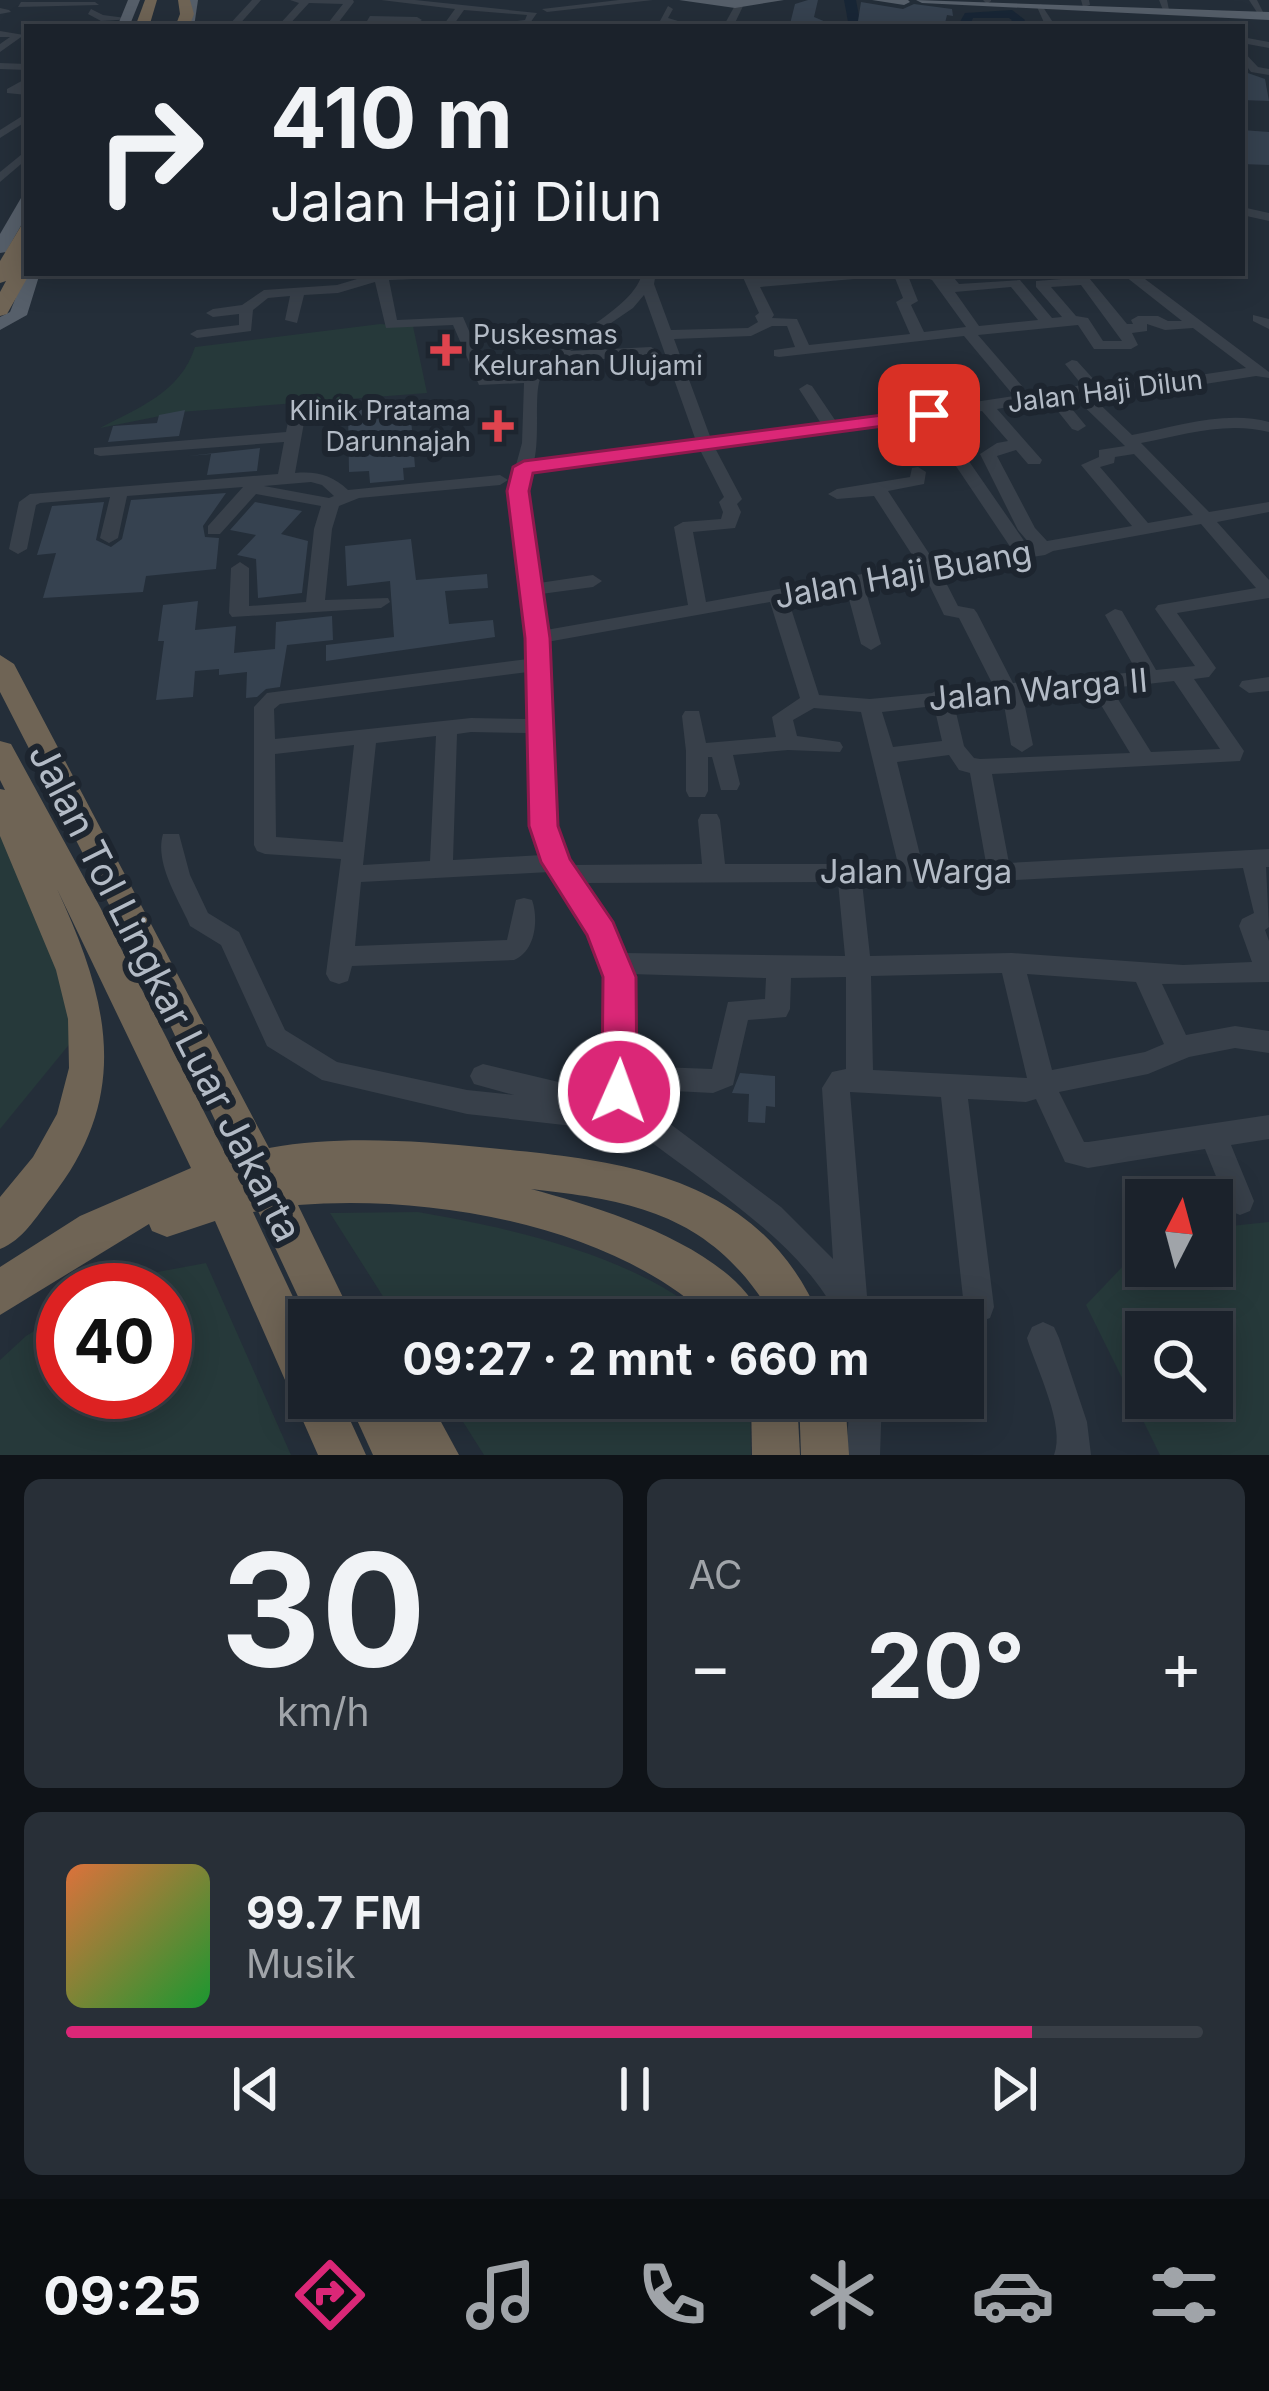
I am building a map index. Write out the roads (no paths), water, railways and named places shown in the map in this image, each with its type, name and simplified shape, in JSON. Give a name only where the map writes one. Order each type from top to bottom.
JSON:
[{"type":"highway","points":[[129,24],[151,0]]},
{"type":"highway","points":[[0,277],[24,235]]},
{"type":"highway","points":[[1,313],[24,267]]},
{"type":"highway","name":"Jalan Tol Lingkar Luar Jakarta","points":[[0,664],[176,999],[322,1299]]},
{"type":"highway","name":"Jalan Tol Lingkar Luar Jakarta","points":[[0,752],[88,909],[156,1046],[288,1336]]},
{"type":"highway","points":[[0,800],[83,994],[91,1072],[64,1148],[0,1229]]},
{"type":"highway","points":[[360,1171],[599,1231],[678,1265],[722,1299]]},
{"type":"highway","points":[[0,1294],[83,1237],[152,1213],[360,1171],[594,1177],[661,1193],[734,1233],[766,1265],[786,1299]]},
{"type":"highway","points":[[0,1318],[152,1213]]},
{"type":"highway","points":[[298,1252],[335,1299]]},
{"type":"highway","points":[[325,1419],[341,1455]]},
{"type":"highway","points":[[380,1419],[397,1455]]},
{"type":"highway","points":[[414,1419],[435,1455]]},
{"type":"highway","points":[[775,1419],[776,1455]]},
{"type":"highway","points":[[823,1419],[825,1455]]},
{"type":"main road","points":[[129,24],[134,0]]},
{"type":"main road","points":[[685,0],[778,0]]},
{"type":"main road","points":[[700,0],[760,0]]},
{"type":"main road","points":[[878,0],[904,2]]},
{"type":"main road","points":[[972,0],[1263,10]]},
{"type":"main road","points":[[922,1],[1041,7],[1175,5]]},
{"type":"main road","points":[[0,248],[24,206]]},
{"type":"main road","points":[[1,313],[18,315],[30,276]]},
{"type":"street","points":[[0,0],[93,9],[101,19],[129,24]]},
{"type":"street","points":[[235,24],[257,0]]},
{"type":"street","points":[[294,0],[350,3],[332,24]]},
{"type":"street","points":[[548,9],[649,0]]},
{"type":"street","points":[[285,24],[307,1]]},
{"type":"street","points":[[2,13],[25,3]]},
{"type":"street","points":[[380,8],[408,24],[422,4]]},
{"type":"street","points":[[380,8],[422,4],[532,13],[528,23],[480,22]]},
{"type":"street","points":[[449,24],[461,7]]},
{"type":"street","points":[[1041,7],[1050,24]]},
{"type":"street","points":[[668,9],[663,19],[682,24]]},
{"type":"street","points":[[511,10],[511,24]]},
{"type":"street","points":[[2,13],[35,16]]},
{"type":"street","points":[[0,34],[19,34],[0,52]]},
{"type":"street","points":[[0,52],[21,53]]},
{"type":"street","points":[[1245,57],[1255,70],[1269,72]]},
{"type":"street","points":[[0,178],[24,157]]},
{"type":"street","points":[[213,313],[246,309],[257,304],[262,294],[351,286],[377,276]]},
{"type":"street","points":[[382,276],[391,325],[458,320],[484,382],[532,378],[570,359],[628,305],[648,278]]},
{"type":"street","points":[[767,323],[750,278],[808,276]]},
{"type":"street","points":[[901,276],[910,301],[903,302],[918,336]]},
{"type":"street","points":[[933,276],[1025,399]]},
{"type":"street","points":[[778,353],[1072,320],[1083,322],[1099,346],[1132,345],[1080,277],[1040,286],[956,288],[946,276]]},
{"type":"street","points":[[1132,276],[1260,367]]},
{"type":"street","points":[[648,278],[706,446],[733,500],[728,502],[732,510],[729,524],[683,527],[698,610]]},
{"type":"street","points":[[1015,283],[1048,322]]},
{"type":"street","points":[[1040,286],[1072,320]]},
{"type":"street","points":[[292,320],[297,294]]},
{"type":"street","points":[[197,334],[246,328],[246,309]]},
{"type":"street","points":[[1123,329],[1142,328],[1138,320],[1195,324]]},
{"type":"street","points":[[664,335],[751,332],[767,323],[792,322],[821,365]]},
{"type":"street","points":[[570,359],[651,351],[656,366]]},
{"type":"street","points":[[1072,364],[1085,389],[1269,592]]},
{"type":"street","name":"Jalan Haji Dilun","points":[[337,499],[440,488],[1085,389],[1173,385],[1260,367]]},
{"type":"street","points":[[532,378],[530,443],[514,475],[537,638],[544,826],[560,868],[602,931],[616,963],[622,1005],[615,1091],[638,1118],[771,1216],[811,1254],[842,1299]]},
{"type":"street","points":[[807,389],[833,430]]},
{"type":"street","points":[[1052,394],[1078,426]]},
{"type":"street","points":[[985,405],[1034,460]]},
{"type":"street","points":[[929,415],[1024,553]]},
{"type":"street","points":[[286,478],[296,417]]},
{"type":"street","points":[[1145,531],[1089,465],[1108,459],[1105,452],[1221,423],[1247,421],[1269,427]]},
{"type":"street","points":[[100,451],[292,436]]},
{"type":"street","points":[[175,486],[184,444]]},
{"type":"street","points":[[1020,445],[988,454],[1027,530],[1045,550]]},
{"type":"street","points":[[837,494],[918,481],[918,472]]},
{"type":"street","points":[[18,549],[30,500],[286,478],[321,478],[337,499]]},
{"type":"street","points":[[256,484],[337,499]]},
{"type":"street","points":[[214,530],[256,484]]},
{"type":"street","points":[[872,489],[878,490],[930,569],[951,611],[967,613],[976,640],[998,665],[1022,746]]},
{"type":"street","points":[[110,538],[120,490]]},
{"type":"street","points":[[314,608],[321,541],[337,499]]},
{"type":"street","name":"Jalan Haji Buang","points":[[537,638],[1265,512]]},
{"type":"street","points":[[240,568],[239,613],[381,602]]},
{"type":"street","points":[[532,590],[593,581]]},
{"type":"street","points":[[854,582],[872,644]]},
{"type":"street","name":"Jalan Warga II","points":[[811,701],[870,706],[941,695],[1151,680],[1206,670],[1165,609],[1269,592]]},
{"type":"street","points":[[778,596],[811,701],[782,717],[788,743]]},
{"type":"street","points":[[1115,615],[1151,680]]},
{"type":"street","points":[[538,664],[274,698],[264,707],[264,748],[539,718]]},
{"type":"street","points":[[885,756],[1145,761],[1232,756],[1180,675]]},
{"type":"street","points":[[1098,683],[1145,761]]},
{"type":"street","points":[[941,695],[967,760],[999,872]]},
{"type":"street","points":[[870,706],[912,872]]},
{"type":"street","points":[[692,716],[697,790]]},
{"type":"street","points":[[441,869],[459,726]]},
{"type":"street","points":[[366,737],[341,965],[514,950],[521,939],[524,907]]},
{"type":"street","points":[[697,751],[788,743],[832,747]]},
{"type":"street","name":"Jalan Warga","points":[[264,748],[265,845],[352,863],[441,869],[999,872],[1261,858]]},
{"type":"street","points":[[721,749],[729,784]]},
{"type":"street","points":[[709,820],[714,872]]},
{"type":"street","points":[[171,840],[178,875],[200,919],[230,939],[276,1038],[331,1072],[467,1102],[582,1115],[615,1091]]},
{"type":"street","points":[[616,963],[779,968],[1012,963],[1269,973],[1251,928],[1267,917],[1261,858]]},
{"type":"street","points":[[849,872],[858,964],[860,1080]]},
{"type":"street","points":[[1012,963],[1043,1087],[1075,1153],[1088,1155],[1269,1127]]},
{"type":"street","points":[[483,1076],[615,1091],[713,1082],[724,1077],[737,1010],[777,1009],[779,968]]},
{"type":"street","points":[[1144,971],[1179,1049]]},
{"type":"street","points":[[852,1299],[836,1088],[842,1080],[1043,1087],[1235,1037],[1269,1042]]},
{"type":"street","points":[[952,1087],[978,1299]]},
{"type":"street","points":[[1214,1137],[1240,1201]]},
{"type":"street","points":[[1042,1338],[1051,1372],[1074,1421],[1076,1451],[1071,1455]]},
{"type":"street","points":[[865,1419],[863,1454],[878,1455]]},
{"type":"waterway","points":[[850,0],[854,24]]},
{"type":"waterway","points":[[964,24],[969,15],[1012,14],[1019,20],[1015,24]]},
{"type":"place","name":"Puskesmas Kelurahan Ulujami","points":[[446,350]]},
{"type":"place","name":"Klinik Pratama Darunnajah","points":[[498,426]]}]
